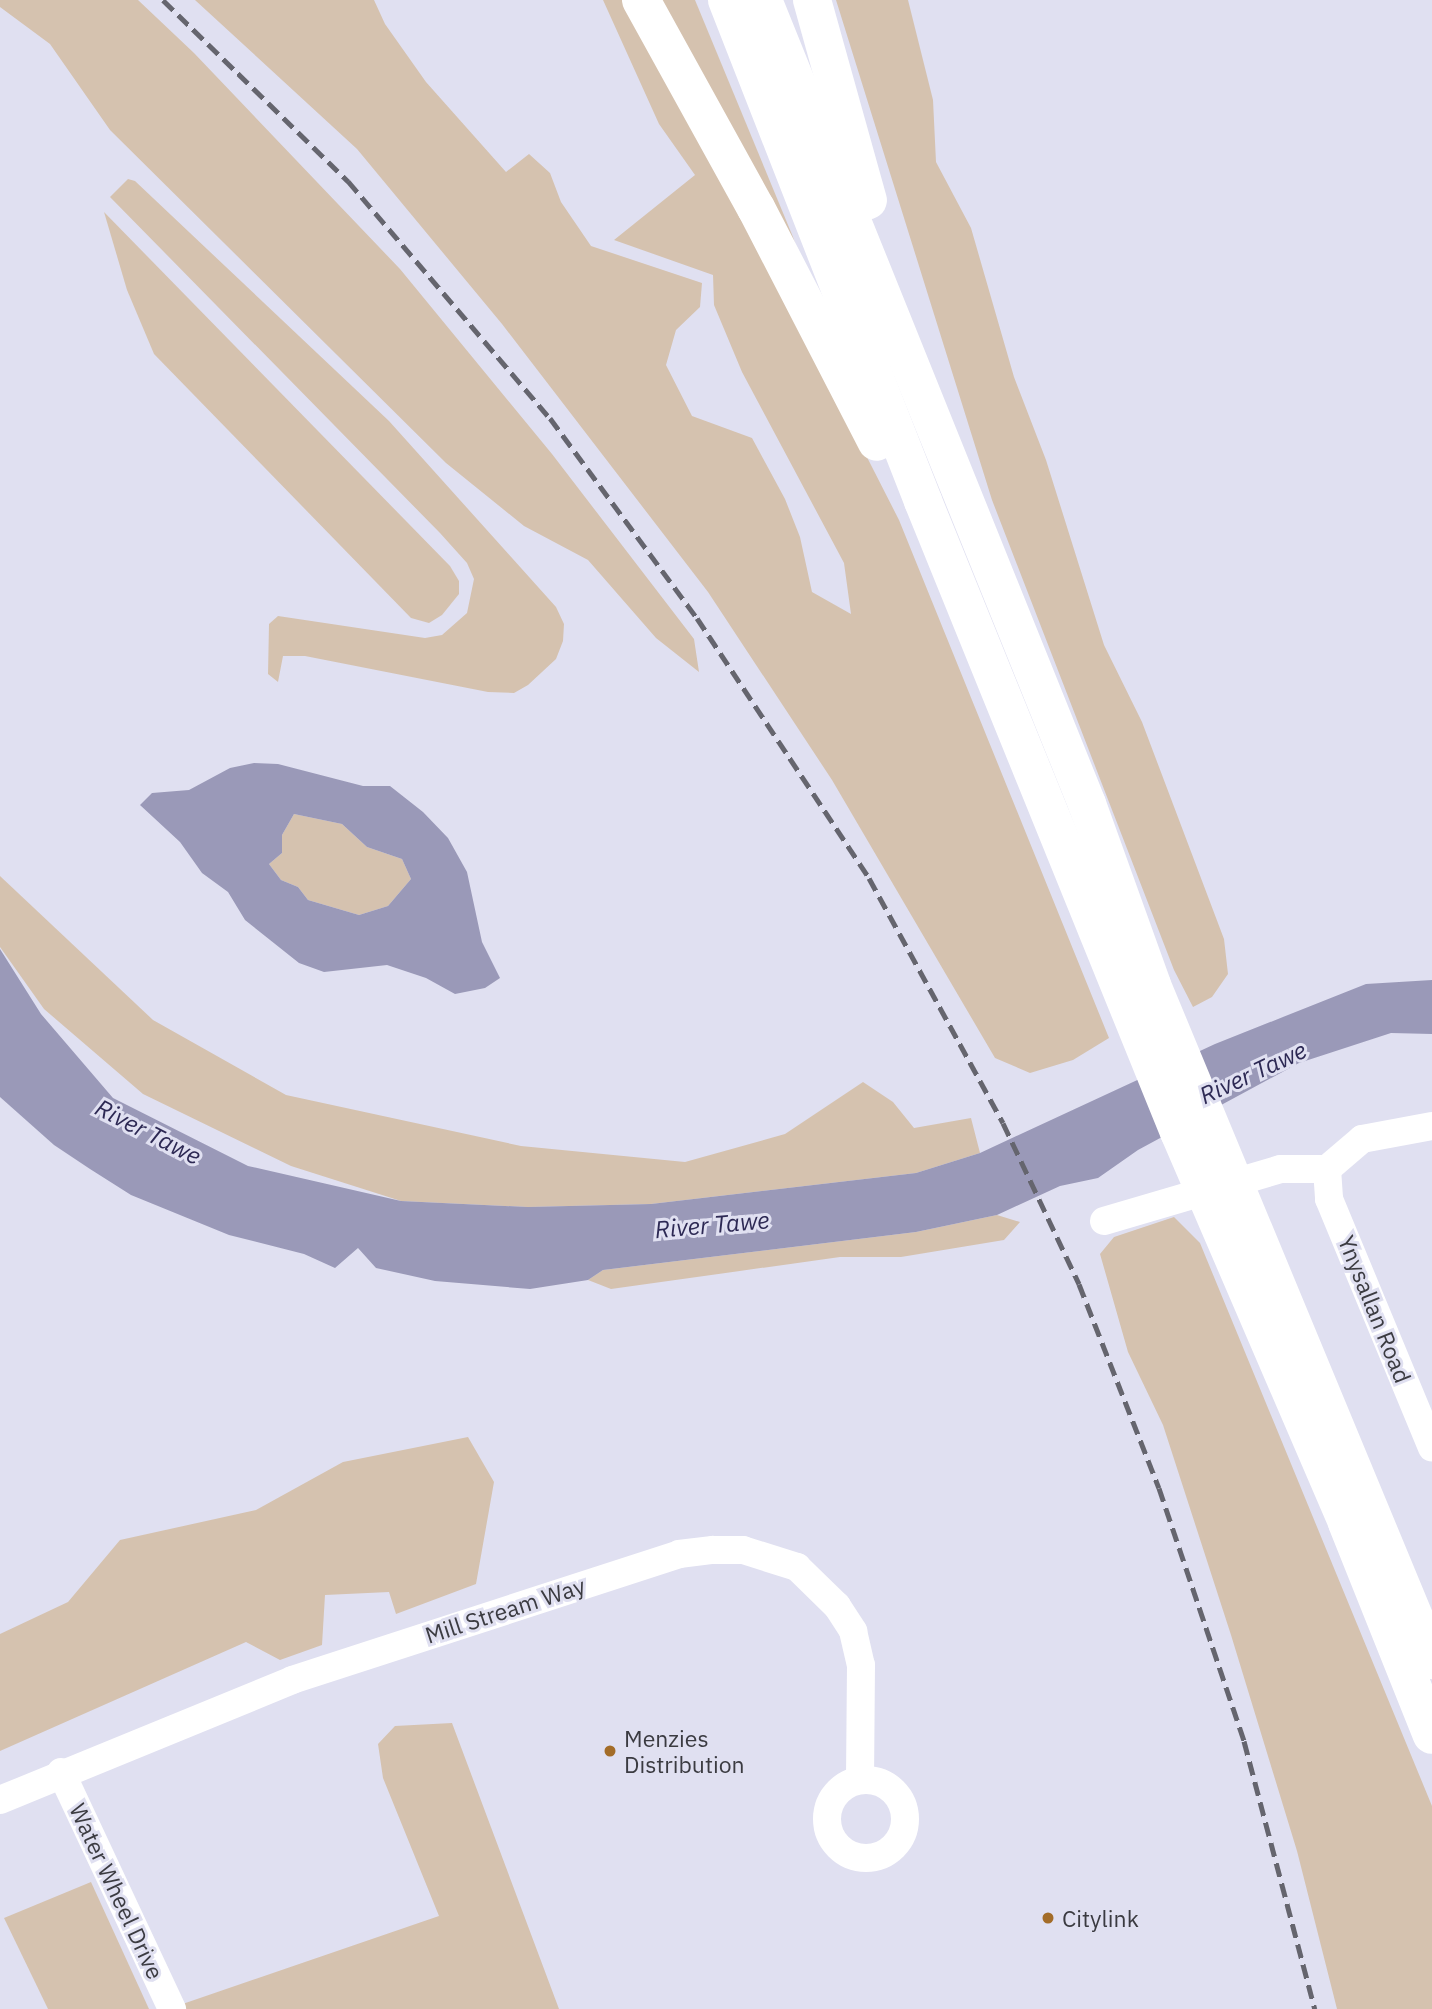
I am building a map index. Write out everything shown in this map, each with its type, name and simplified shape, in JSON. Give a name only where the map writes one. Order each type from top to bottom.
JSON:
[{"type":"highway","points":[[641,0],[756,208],[888,464],[923,502]]},
{"type":"highway","points":[[727,0],[923,502],[1134,981],[1238,1233],[1347,1523],[1432,1735]]},
{"type":"highway","points":[[763,0],[1087,804],[1134,981]]},
{"type":"highway","points":[[812,0],[863,189],[896,278],[908,358]]},
{"type":"highway","points":[[1238,1233],[1432,1660]]},
{"type":"street","points":[[1104,1221],[1281,1169],[1327,1169],[1362,1139],[1432,1126]]},
{"type":"street","name":"Ynysallan Road","points":[[1327,1169],[1329,1199],[1432,1448]]},
{"type":"street","name":"Mill Stream Way","points":[[0,1800],[61,1772],[292,1680],[679,1553],[743,1550],[797,1567],[822,1587],[853,1631],[862,1689],[860,1780]]},
{"type":"street","name":"Water Wheel Drive","points":[[61,1772],[173,2009]]},
{"type":"shaded area","points":[[0,0],[138,0],[194,53],[400,269],[552,454],[694,639],[699,672],[656,638],[588,560],[524,526],[446,463],[110,130],[50,44],[0,7]]},
{"type":"shaded area","points":[[195,0],[374,0],[385,24],[426,82],[506,172],[529,154],[550,173],[561,202],[591,246],[702,283],[700,307],[676,330],[666,365],[692,416],[752,438],[785,499],[800,537],[812,592],[851,614],[844,563],[742,372],[714,305],[713,275],[614,240],[695,175],[659,124],[603,0],[626,0],[680,90],[899,520],[1109,1038],[1073,1060],[1030,1073],[995,1058],[832,780],[708,592],[502,324],[357,149]]},
{"type":"shaded area","points":[[658,0],[695,0],[793,237],[813,301]]},
{"type":"shaded area","points":[[836,0],[908,0],[933,100],[936,162],[971,228],[1014,377],[1046,460],[1104,645],[1142,722],[1224,939],[1228,974],[1212,997],[1193,1007],[1174,970],[992,500]]},
{"type":"shaded area","points":[[128,179],[135,181],[389,421],[556,607],[564,624],[563,641],[556,659],[528,685],[514,693],[488,692],[305,656],[283,656],[278,682],[268,674],[269,624],[278,616],[425,638],[442,635],[467,613],[474,579],[467,563],[440,533],[110,197]]},
{"type":"shaded area","points":[[104,212],[450,566],[459,581],[459,594],[442,615],[429,623],[411,618],[154,354],[127,290]]},
{"type":"shaded area","points":[[294,814],[342,824],[367,847],[402,859],[411,879],[388,906],[359,915],[308,900],[298,887],[281,880],[269,864],[282,853],[282,835]]},
{"type":"shaded area","points":[[0,876],[153,1020],[286,1095],[521,1146],[685,1162],[785,1134],[863,1082],[893,1102],[914,1128],[971,1118],[980,1153],[916,1173],[651,1204],[528,1207],[401,1201],[291,1166],[143,1094],[44,1009],[0,947]]},
{"type":"shaded area","points":[[997,1215],[1020,1222],[1004,1240],[901,1257],[840,1257],[611,1289],[588,1280],[603,1270],[916,1232]]},
{"type":"shaded area","points":[[1174,1217],[1200,1243],[1432,1806],[1432,2009],[1337,2009],[1297,1851],[1231,1635],[1163,1425],[1128,1352],[1100,1254],[1114,1237]]},
{"type":"shaded area","points":[[468,1437],[494,1482],[476,1584],[396,1614],[389,1592],[325,1595],[322,1645],[280,1660],[246,1642],[0,1751],[0,1634],[68,1602],[120,1540],[256,1510],[343,1462]]},
{"type":"shaded area","points":[[452,1723],[559,2009],[168,2009],[439,1916],[383,1778],[378,1744],[395,1726]]},
{"type":"shaded area","points":[[91,1882],[149,2009],[48,2009],[4,1918]]},
{"type":"water","points":[[254,763],[278,764],[363,786],[390,786],[423,812],[448,838],[467,872],[482,942],[500,978],[485,988],[455,994],[426,978],[387,965],[324,972],[299,963],[245,920],[228,892],[202,873],[180,842],[140,805],[152,793],[189,790],[230,768]],"holes":[[[294,814],[342,824],[367,847],[402,859],[411,879],[388,906],[359,915],[308,900],[298,887],[281,880],[269,864],[282,853],[282,835]]]},
{"type":"water","name":"River Tawe","points":[[0,949],[41,1014],[113,1098],[248,1166],[401,1201],[528,1207],[651,1204],[916,1173],[980,1153],[1215,1044],[1366,984],[1432,980],[1432,1034],[1391,1033],[1299,1063],[1138,1150],[1098,1178],[1060,1186],[997,1215],[916,1232],[603,1270],[588,1280],[530,1289],[435,1281],[376,1268],[358,1248],[335,1268],[304,1254],[229,1235],[131,1195],[90,1169],[54,1145],[0,1097]]},
{"type":"railway","points":[[163,0],[348,181],[550,418],[697,618],[869,878],[1003,1123],[1079,1284],[1159,1488],[1244,1741],[1315,2009]]},
{"type":"place","name":"Menzies Distribution","points":[[610,1751]]},
{"type":"place","name":"Citylink","points":[[1048,1918]]}]
